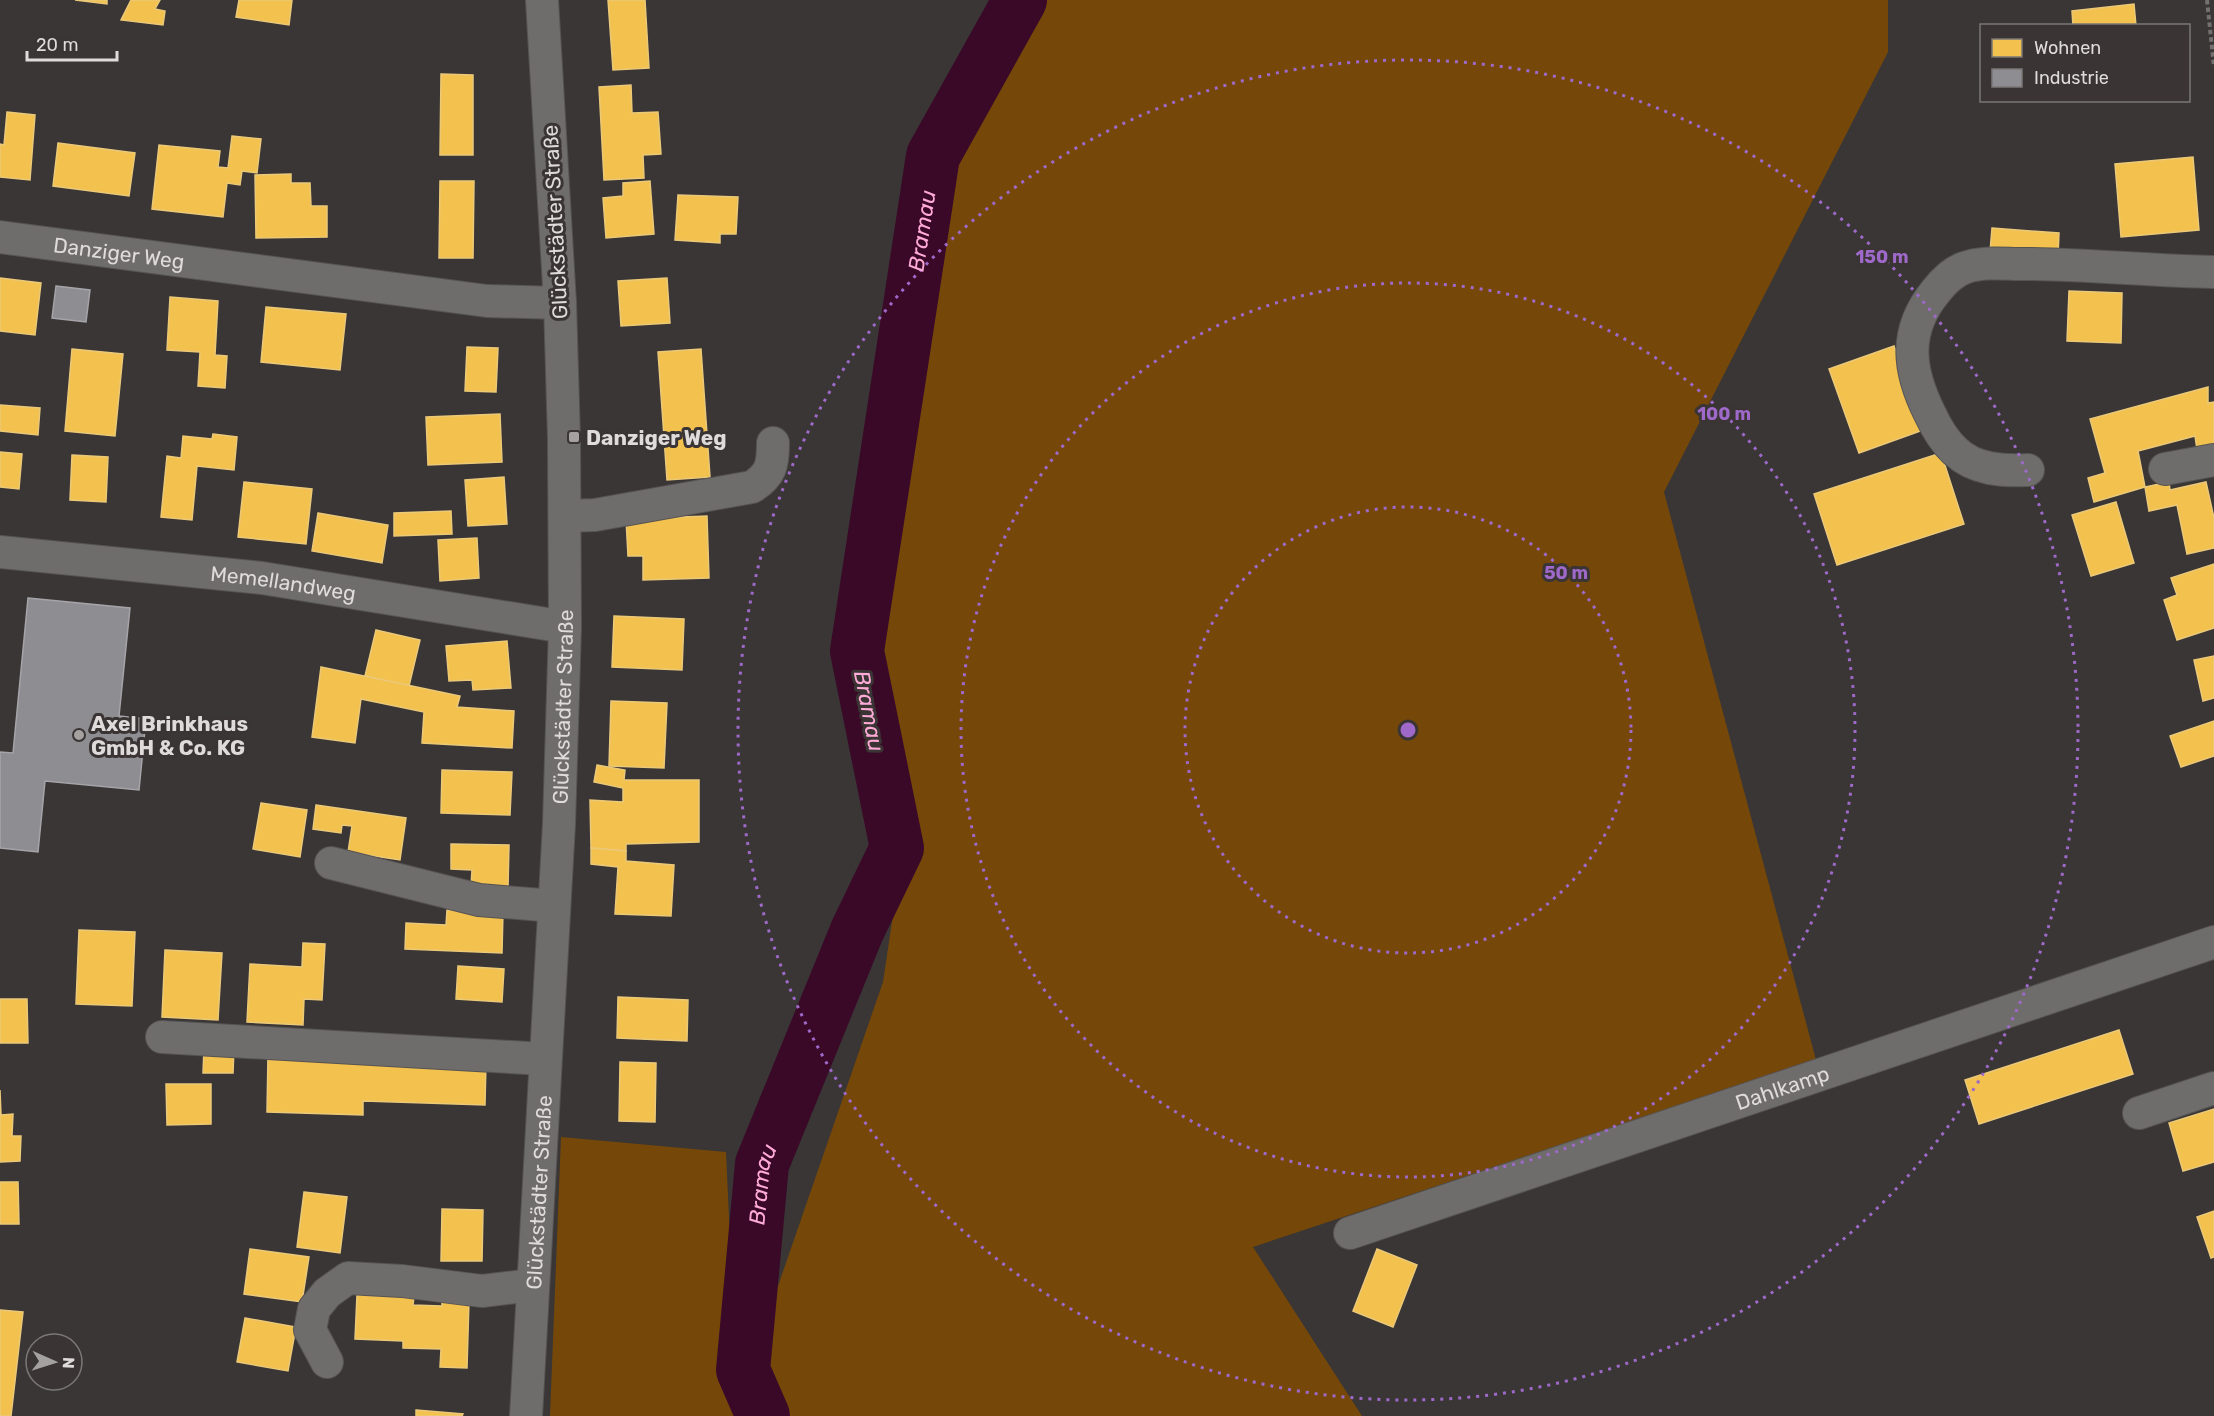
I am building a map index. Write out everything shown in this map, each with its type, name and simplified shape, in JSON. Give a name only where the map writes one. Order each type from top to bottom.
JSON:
[{"type":"street","name":"Glückstädter Straße","points":[[526,1416],[554,906],[565,627],[560,303],[542,0]]},
{"type":"street","name":"Danziger Weg","points":[[0,237],[475,300],[560,303]]},
{"type":"street","points":[[2028,470],[1998,471],[1975,464],[1955,452],[1938,430],[1926,406],[1914,378],[1911,349],[1919,316],[1944,281],[1963,268],[1987,264],[2075,264],[2214,272]]},
{"type":"street","points":[[565,516],[595,515],[752,487],[766,478],[773,464],[773,442]]},
{"type":"street","points":[[2165,469],[2214,460]]},
{"type":"street","name":"Memellandweg","points":[[0,552],[262,578],[565,627]]},
{"type":"street","points":[[331,863],[478,900],[554,906]]},
{"type":"street","name":"Dahlkamp","points":[[1350,1233],[2214,942]]},
{"type":"street","points":[[162,1037],[545,1059]]},
{"type":"street","points":[[2139,1113],[2214,1088]]},
{"type":"street","points":[[327,1362],[310,1330],[314,1310],[327,1293],[348,1278],[402,1281],[482,1291],[532,1285]]},
{"type":"path","points":[[2207,0],[2214,67]]},
{"type":"shaded area","points":[[1028,0],[1888,0],[1888,52],[1664,492],[1816,1060],[1253,1247],[1362,1416],[771,1416],[749,1370],[883,982],[903,848],[863,650],[939,156]]},
{"type":"shaded area","points":[[561,1137],[726,1152],[738,1416],[550,1416]]},
{"type":"building: Wohnen","points":[[75,0],[107,0],[107,4]]},
{"type":"building: Wohnen","points":[[131,0],[160,0],[155,9],[165,11],[163,25],[121,20]]},
{"type":"building: Wohnen","points":[[239,0],[292,0],[289,25],[236,17]]},
{"type":"building: Wohnen","points":[[608,0],[645,0],[649,68],[613,70]]},
{"type":"building: Wohnen","points":[[2134,4],[2136,24],[2073,24],[2072,11]]},
{"type":"building: Wohnen","points":[[441,74],[473,75],[473,155],[440,155]]},
{"type":"building: Wohnen","points":[[631,85],[632,113],[658,112],[661,154],[643,155],[644,178],[604,180],[599,87]]},
{"type":"building: Wohnen","points":[[7,112],[35,115],[30,180],[0,177],[0,144],[4,145]]},
{"type":"building: Wohnen","points":[[232,136],[261,139],[257,173],[242,171],[240,185],[227,183],[223,217],[152,209],[159,145],[220,151],[218,167],[228,168]]},
{"type":"building: Wohnen","points":[[58,143],[135,153],[129,196],[53,186]]},
{"type":"building: Wohnen","points":[[2193,157],[2199,230],[2121,237],[2115,164]]},
{"type":"building: Wohnen","points":[[291,174],[291,183],[310,183],[311,206],[327,206],[327,237],[256,238],[255,175]]},
{"type":"building: Wohnen","points":[[440,181],[474,181],[473,258],[439,258]]},
{"type":"building: Wohnen","points":[[650,181],[654,234],[606,238],[603,198],[623,196],[623,183]]},
{"type":"building: Wohnen","points":[[678,195],[738,197],[736,234],[720,234],[720,243],[675,240]]},
{"type":"building: Wohnen","points":[[1992,228],[2059,233],[2058,256],[1990,252]]},
{"type":"building: Wohnen","points":[[0,278],[41,283],[35,335],[0,331]]},
{"type":"building: Wohnen","points":[[667,278],[670,323],[621,326],[618,281]]},
{"type":"building: Wohnen","points":[[2069,291],[2122,293],[2121,343],[2067,341]]},
{"type":"building: Wohnen","points":[[170,297],[218,301],[215,355],[227,356],[225,388],[198,386],[200,352],[167,350]]},
{"type":"building: Wohnen","points":[[266,307],[346,314],[340,370],[261,362]]},
{"type":"building: Wohnen","points":[[1894,346],[1923,430],[1859,453],[1829,369]]},
{"type":"building: Wohnen","points":[[467,347],[498,348],[496,392],[465,391]]},
{"type":"building: Wohnen","points":[[72,349],[123,354],[115,436],[65,431]]},
{"type":"building: Wohnen","points":[[701,349],[710,477],[667,480],[658,352]]},
{"type":"building: Wohnen","points":[[2208,387],[2208,403],[2214,402],[2214,453],[2198,456],[2195,436],[2138,451],[2145,487],[2094,502],[2088,478],[2105,473],[2090,419]]},
{"type":"building: Wohnen","points":[[0,405],[40,408],[38,435],[0,431]]},
{"type":"building: Wohnen","points":[[500,414],[502,462],[428,465],[426,417]]},
{"type":"building: Wohnen","points":[[213,434],[237,437],[234,470],[197,466],[192,520],[161,517],[167,456],[181,458],[183,436],[212,439]]},
{"type":"building: Wohnen","points":[[0,452],[22,454],[19,489],[0,487]]},
{"type":"building: Wohnen","points":[[1941,453],[1964,524],[1837,565],[1814,494]]},
{"type":"building: Wohnen","points":[[72,455],[108,457],[106,502],[70,500]]},
{"type":"building: Wohnen","points":[[504,477],[507,524],[468,526],[465,480]]},
{"type":"building: Wohnen","points":[[244,482],[312,489],[306,544],[238,537]]},
{"type":"building: Wohnen","points":[[2169,482],[2170,490],[2206,482],[2214,518],[2214,548],[2187,554],[2177,505],[2149,511],[2145,487]]},
{"type":"building: Wohnen","points":[[2116,502],[2134,563],[2091,576],[2072,515]]},
{"type":"building: Wohnen","points":[[451,511],[452,534],[394,536],[394,513]]},
{"type":"building: Wohnen","points":[[318,513],[388,525],[382,563],[312,551]]},
{"type":"building: Wohnen","points":[[707,516],[709,578],[643,580],[643,556],[628,556],[626,519]]},
{"type":"building: Wohnen","points":[[477,538],[479,578],[440,581],[438,540]]},
{"type":"building: Wohnen","points":[[2214,564],[2214,628],[2177,640],[2164,600],[2177,595],[2171,578]]},
{"type":"building: Wohnen","points":[[614,616],[684,619],[682,670],[612,667]]},
{"type":"building: Wohnen","points":[[376,630],[420,640],[409,686],[365,676]]},
{"type":"building: Wohnen","points":[[507,641],[511,688],[473,690],[472,680],[449,681],[446,646]]},
{"type":"building: Wohnen","points":[[2214,656],[2214,698],[2203,701],[2194,660]]},
{"type":"building: Wohnen","points":[[321,667],[460,696],[457,707],[514,711],[512,748],[422,743],[424,712],[361,699],[355,743],[312,737]]},
{"type":"building: Wohnen","points":[[611,701],[667,703],[664,768],[609,766]]},
{"type":"building: Wohnen","points":[[2214,721],[2214,756],[2181,767],[2170,736]]},
{"type":"building: Wohnen","points":[[597,765],[625,770],[624,780],[699,780],[699,842],[626,844],[626,851],[591,848],[590,800],[623,802],[623,788],[594,782]]},
{"type":"building: Wohnen","points":[[442,770],[512,772],[510,815],[441,813]]},
{"type":"building: Wohnen","points":[[261,803],[307,810],[300,857],[253,849]]},
{"type":"building: Wohnen","points":[[316,805],[406,818],[400,860],[348,852],[352,826],[342,825],[341,833],[313,829]]},
{"type":"building: Wohnen","points":[[451,844],[509,845],[508,888],[471,887],[472,870],[451,869]]},
{"type":"building: Wohnen","points":[[591,848],[626,851],[626,861],[674,865],[671,916],[615,914],[618,867],[591,864]]},
{"type":"building: Wohnen","points":[[447,910],[503,912],[502,953],[405,949],[406,923],[446,925]]},
{"type":"building: Wohnen","points":[[79,930],[135,932],[132,1006],[76,1004]]},
{"type":"building: Wohnen","points":[[303,943],[325,944],[322,1000],[304,999],[303,1025],[247,1022],[250,964],[302,967]]},
{"type":"building: Wohnen","points":[[165,950],[222,953],[218,1020],[162,1017]]},
{"type":"building: Wohnen","points":[[458,966],[504,969],[502,1002],[456,999]]},
{"type":"building: Wohnen","points":[[618,997],[688,1000],[687,1041],[617,1038]]},
{"type":"building: Wohnen","points":[[0,999],[27,999],[28,1043],[0,1043]]},
{"type":"building: Wohnen","points":[[2119,1030],[2133,1074],[1979,1124],[1965,1080]]},
{"type":"building: Wohnen","points":[[204,1048],[234,1048],[233,1073],[203,1073]]},
{"type":"building: Wohnen","points":[[268,1055],[486,1062],[485,1105],[363,1101],[363,1115],[267,1112]]},
{"type":"building: Wohnen","points":[[620,1062],[656,1063],[655,1122],[619,1121]]},
{"type":"building: Wohnen","points":[[166,1084],[211,1084],[211,1124],[167,1125]]},
{"type":"building: Wohnen","points":[[0,1090],[1,1115],[13,1114],[12,1136],[21,1136],[20,1161],[0,1162]]},
{"type":"building: Wohnen","points":[[2214,1109],[2214,1162],[2183,1171],[2169,1123]]},
{"type":"building: Wohnen","points":[[0,1182],[18,1182],[19,1224],[0,1224]]},
{"type":"building: Wohnen","points":[[304,1192],[347,1197],[340,1253],[297,1247]]},
{"type":"building: Wohnen","points":[[442,1209],[483,1210],[482,1261],[441,1261]]},
{"type":"building: Wohnen","points":[[2214,1211],[2214,1257],[2211,1258],[2197,1217]]},
{"type":"building: Wohnen","points":[[250,1249],[309,1257],[302,1302],[244,1294]]},
{"type":"building: Wohnen","points":[[1377,1249],[1417,1265],[1393,1327],[1353,1311]]},
{"type":"building: Wohnen","points":[[357,1295],[414,1297],[413,1305],[442,1306],[442,1300],[469,1301],[467,1368],[440,1367],[441,1349],[403,1348],[403,1341],[355,1339]]},
{"type":"building: Wohnen","points":[[0,1310],[23,1312],[11,1416],[0,1416]]},
{"type":"building: Wohnen","points":[[245,1318],[296,1327],[288,1371],[237,1362]]},
{"type":"building: Wohnen","points":[[416,1410],[463,1414],[462,1416],[416,1416]]},
{"type":"building: Industrie","points":[[56,286],[90,290],[86,322],[52,318]]},
{"type":"building: Industrie","name":"Axel Brinkhaus GmbH & Co. KG","points":[[28,598],[130,608],[119,716],[146,719],[139,790],[45,781],[38,852],[0,848],[0,752],[13,753]]},
{"type":"waterway","name":"Bramau","points":[[763,1416],[743,1370],[762,1164],[857,931],[897,848],[857,651],[933,156],[1020,0]]},
{"type":"place","name":"Danziger Weg","points":[[574,437]]},
{"type":"place","name":"Axel Brinkhaus GmbH & Co. KG","points":[[79,735]]}]
